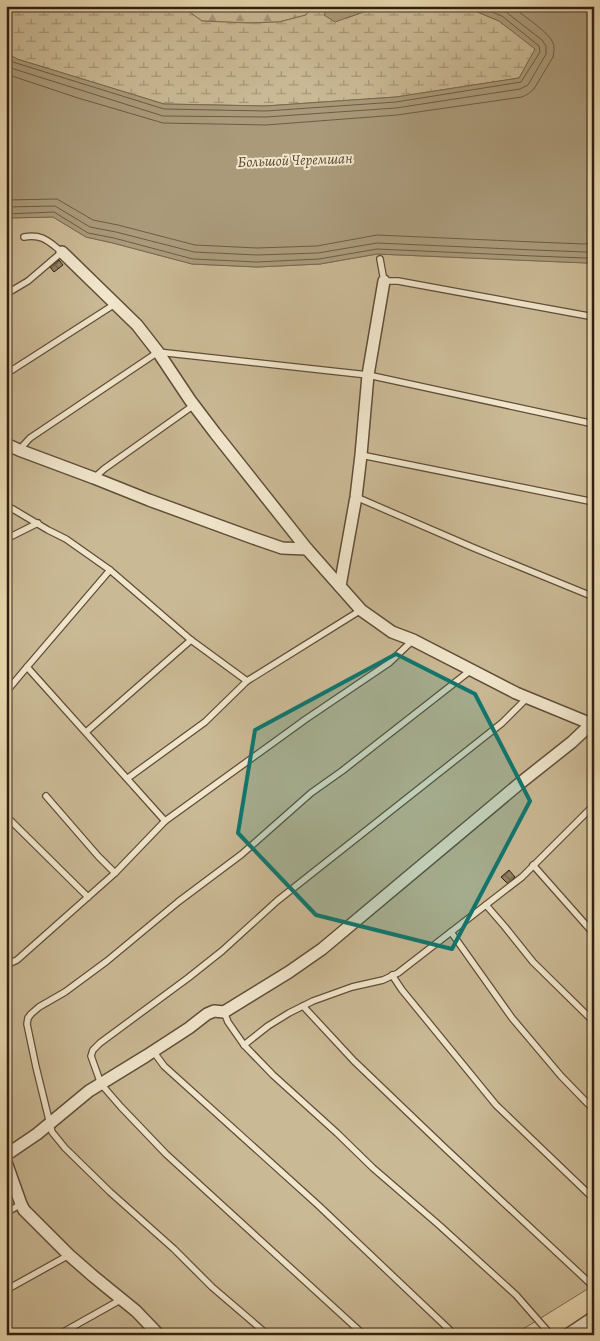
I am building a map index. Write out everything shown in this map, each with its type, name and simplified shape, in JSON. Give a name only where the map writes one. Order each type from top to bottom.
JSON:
[{"type":"street","points":[[6,1155],[37,1134],[89,1091],[189,1028],[207,1014],[214,1011],[224,1012],[289,972],[322,949],[592,725],[516,693],[413,640],[392,632],[360,610],[307,549],[194,405],[137,325],[62,252]]},
{"type":"street","points":[[340,586],[356,496],[368,375],[384,281]]},
{"type":"street","points":[[6,444],[253,538],[282,548],[307,549]]},
{"type":"street","points":[[6,1162],[20,1204],[24,1210],[69,1255],[122,1298],[159,1335]]},
{"type":"street","points":[[567,1335],[594,1317]]},
{"type":"lane","points":[[6,294],[28,281],[62,252],[46,240],[35,235],[24,237]]},
{"type":"lane","points":[[380,259],[384,281],[398,281],[594,317]]},
{"type":"lane","points":[[6,374],[115,304]]},
{"type":"lane","points":[[19,450],[30,438],[158,352],[368,375],[594,424]]},
{"type":"lane","points":[[94,478],[194,405]]},
{"type":"lane","points":[[361,455],[594,502]]},
{"type":"lane","points":[[356,496],[474,548],[594,597]]},
{"type":"lane","points":[[6,505],[66,539],[110,570],[191,640],[246,681]]},
{"type":"lane","points":[[6,539],[38,523]]},
{"type":"lane","points":[[6,692],[110,570]]},
{"type":"lane","points":[[128,778],[205,722],[246,681],[360,610]]},
{"type":"lane","points":[[86,732],[191,640]]},
{"type":"lane","points":[[6,965],[17,960],[116,872],[165,821],[389,663],[413,640]]},
{"type":"lane","points":[[27,667],[165,821]]},
{"type":"lane","points":[[268,1335],[212,1287],[174,1249],[116,1198],[81,1165],[52,1132],[36,1067],[27,1024],[28,1018],[39,1007],[65,992],[107,961],[178,902],[242,854],[311,793],[342,772],[471,670]]},
{"type":"lane","points":[[364,1335],[166,1154],[101,1084],[91,1056],[93,1050],[100,1043],[195,973],[278,901],[502,723],[527,698]]},
{"type":"lane","points":[[46,796],[98,856],[116,872]]},
{"type":"lane","points":[[244,1045],[289,1012],[352,986],[383,980],[398,973],[522,877],[590,809],[594,809]]},
{"type":"lane","points":[[6,816],[88,897]]},
{"type":"lane","points":[[533,865],[594,934]]},
{"type":"lane","points":[[486,905],[505,926],[532,962],[594,1022]]},
{"type":"lane","points":[[451,932],[512,1018],[561,1076],[594,1110]]},
{"type":"lane","points":[[392,976],[496,1105],[594,1200]]},
{"type":"lane","points":[[303,1006],[354,1061],[594,1287]]},
{"type":"lane","points":[[224,1012],[228,1022],[244,1045],[273,1075],[373,1168],[516,1295],[551,1335]]},
{"type":"lane","points":[[153,1051],[164,1066],[318,1206],[455,1335]]},
{"type":"lane","points":[[6,1213],[20,1204]]},
{"type":"lane","points":[[6,1290],[69,1255]]},
{"type":"lane","points":[[58,1335],[122,1298]]},
{"type":"highlighted area","points":[[396,654],[475,694],[530,801],[452,949],[316,915],[238,833],[255,730]]},
{"type":"green space","points":[[6,6],[184,6],[202,21],[248,23],[279,22],[306,15],[312,6],[330,6],[324,15],[347,18],[380,6],[463,6],[499,21],[536,49],[519,78],[396,97],[265,106],[164,104],[17,59],[6,53]]},
{"type":"green space","points":[[184,6],[312,6],[306,15],[279,22],[248,23],[202,21]]},
{"type":"green space","points":[[53,217],[86,237],[192,264],[257,267],[320,264],[377,254],[594,262],[594,1285],[511,1335],[6,1335],[6,218]]},
{"type":"water","points":[[330,6],[380,6],[335,22],[324,15]]},
{"type":"water","name":"Большой Черемшан","points":[[463,6],[594,6],[594,261],[586,263],[377,254],[320,264],[257,267],[192,264],[86,237],[53,217],[6,218],[6,53],[17,59],[164,104],[265,106],[396,97],[519,78],[535,49],[499,21]]},
{"type":"building","points":[[59,260],[63,265],[54,272],[50,267]]},
{"type":"building","points":[[509,870],[515,877],[508,884],[501,877]]}]
